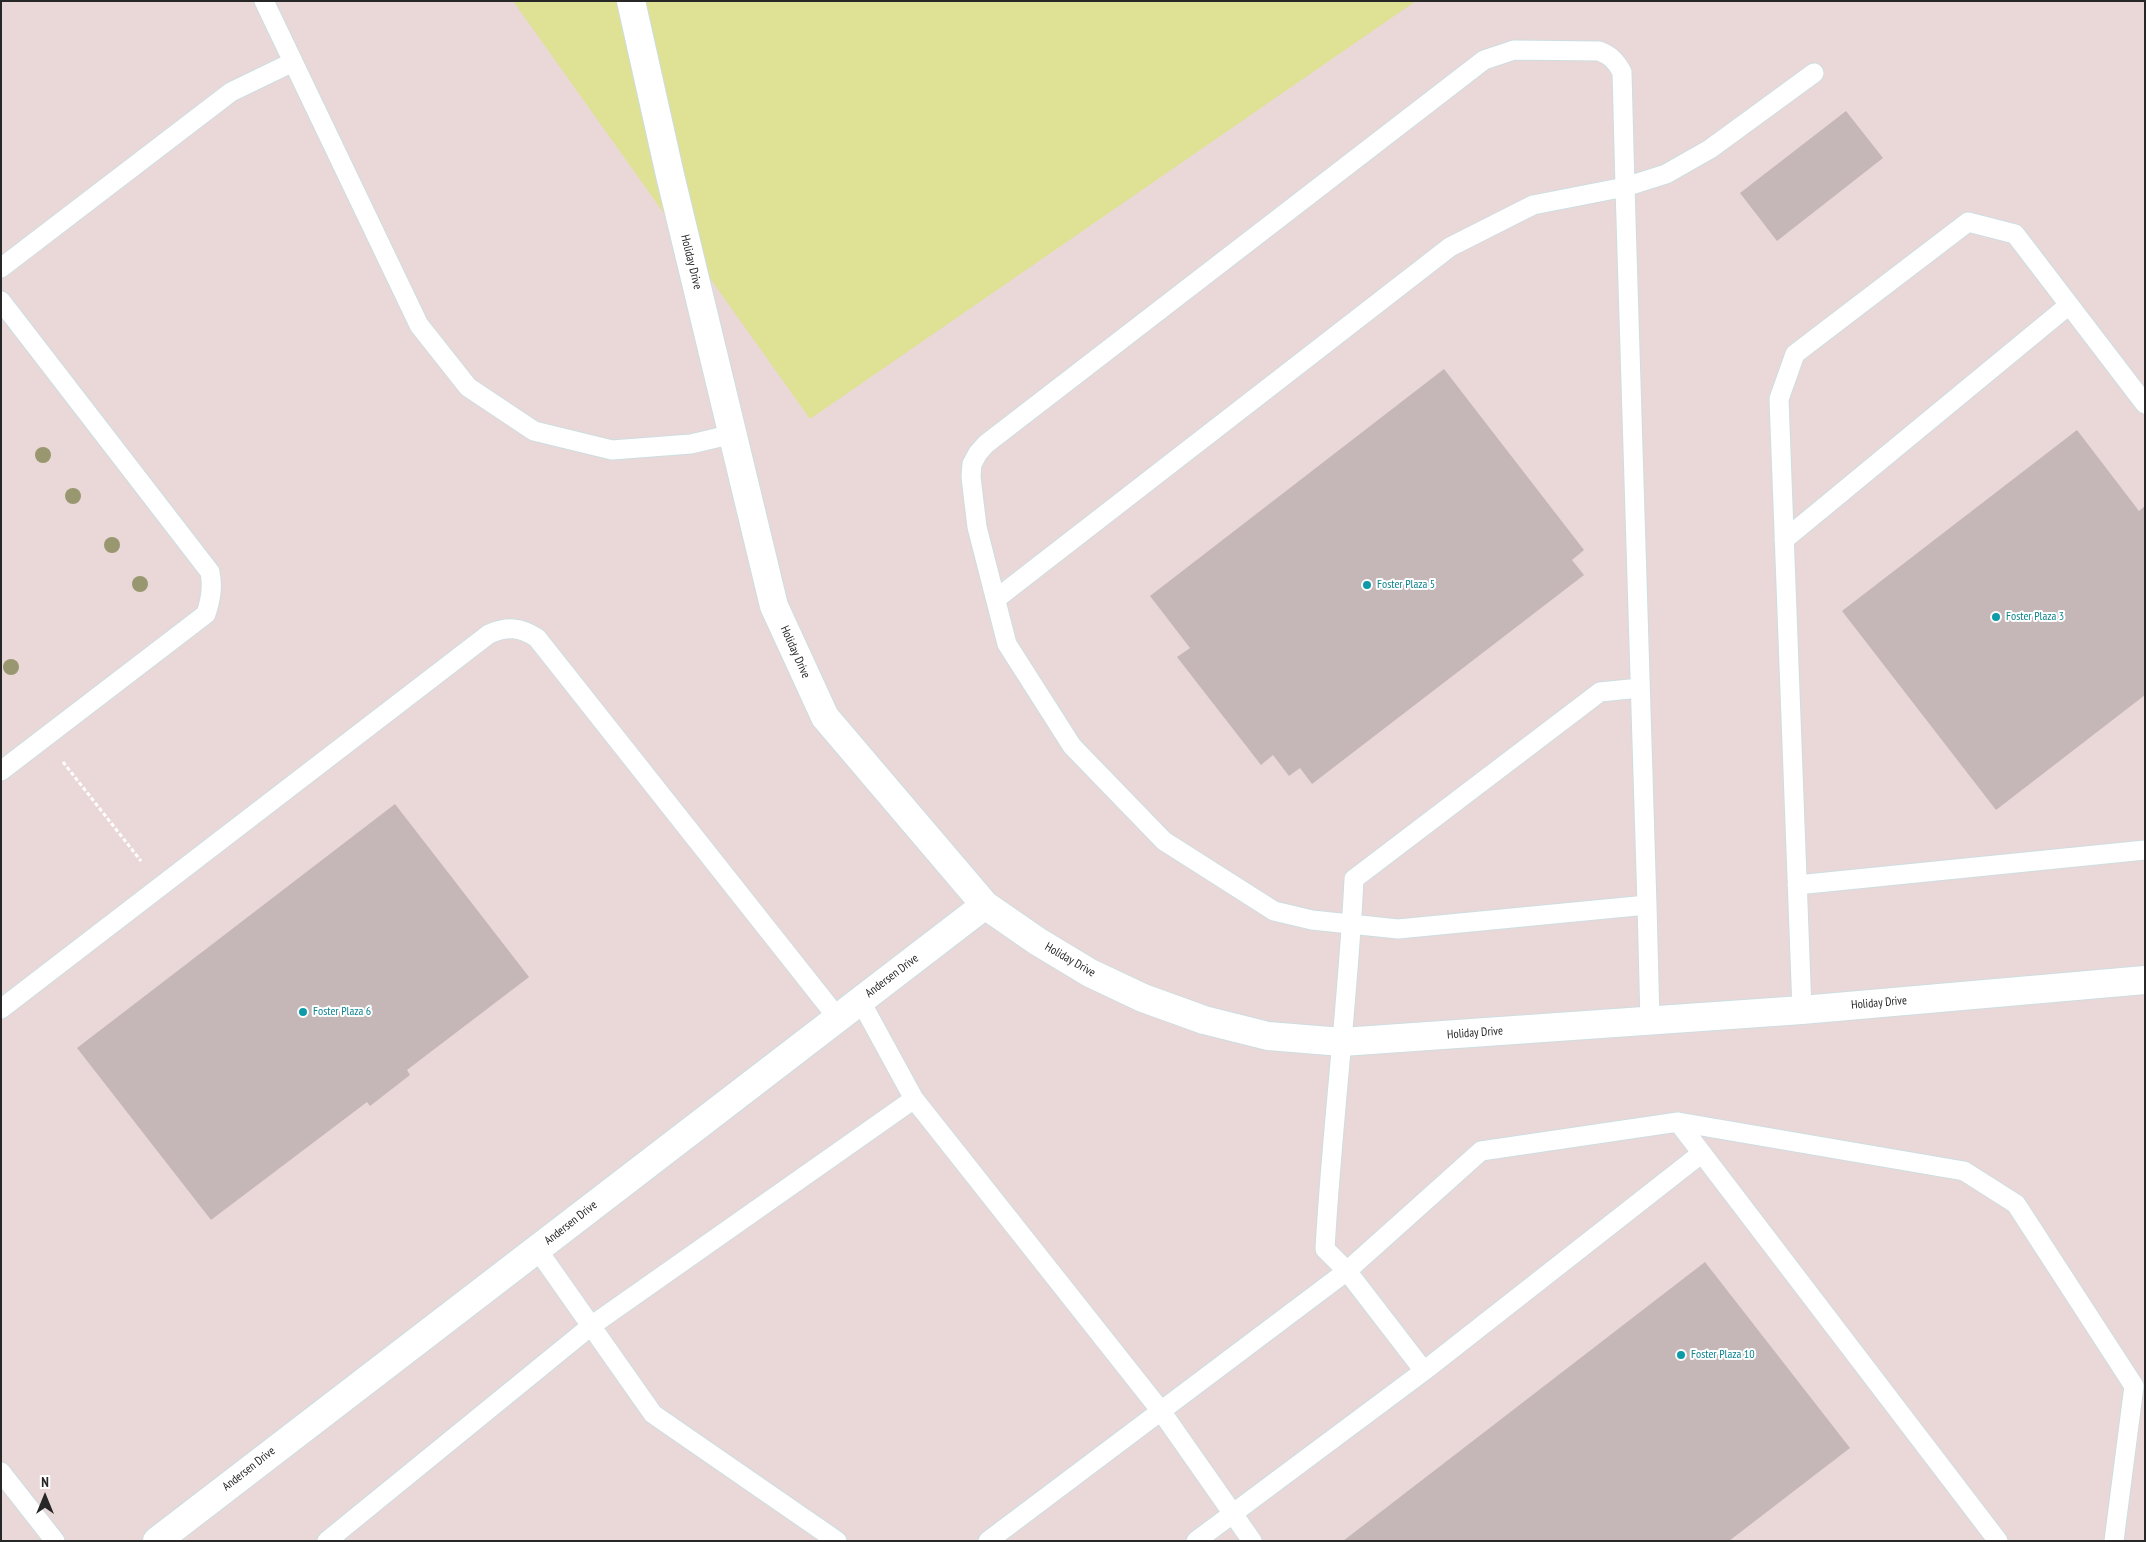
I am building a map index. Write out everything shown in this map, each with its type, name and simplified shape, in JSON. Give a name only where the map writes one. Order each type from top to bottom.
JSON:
[{"type":"street","name":"Holiday Drive","points":[[631,1],[670,175],[774,606],[825,717],[984,905],[1037,941],[1090,973],[1144,998],[1204,1020],[1268,1036],[1342,1042],[1802,1010],[2145,980]]},
{"type":"street","name":"Andersen Drive","points":[[157,1541],[984,905]]},
{"type":"lane","points":[[264,1],[419,325],[468,387],[534,430],[612,450],[691,444],[733,434]]},
{"type":"lane","points":[[1647,905],[1398,929],[1312,920],[1274,911],[1164,841],[1072,746],[1007,644],[977,527],[971,477],[972,464],[978,453],[1010,425],[1484,60],[1514,50],[1599,50],[1617,62],[1622,72],[1647,905],[1650,1021]]},
{"type":"lane","points":[[1,268],[231,92],[293,62]]},
{"type":"lane","points":[[996,599],[1450,247],[1533,205],[1625,187],[1666,174],[1710,149],[1814,73]]},
{"type":"lane","points":[[1802,1010],[1779,399],[1795,354],[1968,222],[2015,234],[2145,404]]},
{"type":"lane","points":[[1,301],[210,572],[212,585],[211,600],[206,614],[1,771]]},
{"type":"lane","points":[[1784,540],[2069,305]]},
{"type":"lane","points":[[1,1008],[489,634],[501,629],[514,628],[526,631],[537,638],[837,1017]]},
{"type":"lane","points":[[1424,1371],[1347,1271],[1325,1249],[1329,1172],[1342,1042],[1354,879],[1600,692],[1640,688]]},
{"type":"lane","points":[[1797,884],[2145,850]]},
{"type":"lane","points":[[860,1000],[914,1099],[1161,1411],[1252,1541]]},
{"type":"lane","points":[[327,1541],[591,1326],[914,1099]]},
{"type":"lane","points":[[1678,1122],[1998,1541]]},
{"type":"lane","points":[[988,1541],[1347,1271],[1481,1151],[1678,1122],[1964,1171],[2016,1204],[2134,1386],[2114,1541]]},
{"type":"lane","points":[[1196,1541],[1424,1371],[1702,1153]]},
{"type":"lane","points":[[537,1249],[653,1414],[836,1541]]},
{"type":"lane","points":[[1,1472],[55,1541]]},
{"type":"path","points":[[60,759],[143,864]]},
{"type":"green space","points":[[513,1],[1416,1],[810,419]]},
{"type":"building","points":[[1846,111],[1883,158],[1777,241],[1740,193]]},
{"type":"building","name":"Foster Plaza 5","points":[[1444,369],[1584,550],[1572,560],[1584,575],[1312,784],[1300,768],[1289,776],[1273,755],[1261,765],[1177,657],[1190,648],[1150,596]]},
{"type":"building","name":"Foster Plaza 3","points":[[2077,430],[2139,511],[2145,506],[2145,695],[1996,810],[1842,611]]},
{"type":"building","name":"Foster Plaza 6","points":[[395,804],[529,977],[407,1070],[410,1075],[370,1106],[367,1102],[211,1220],[77,1048]]},
{"type":"building","name":"Foster Plaza 10","points":[[1705,1262],[1850,1448],[1729,1541],[1343,1541]]},
{"type":"place","name":"Foster Plaza 5","points":[[1367,585]]},
{"type":"place","name":"Foster Plaza 3","points":[[1996,617]]},
{"type":"place","name":"Foster Plaza 6","points":[[303,1012]]},
{"type":"place","name":"Foster Plaza 10","points":[[1681,1355]]}]
